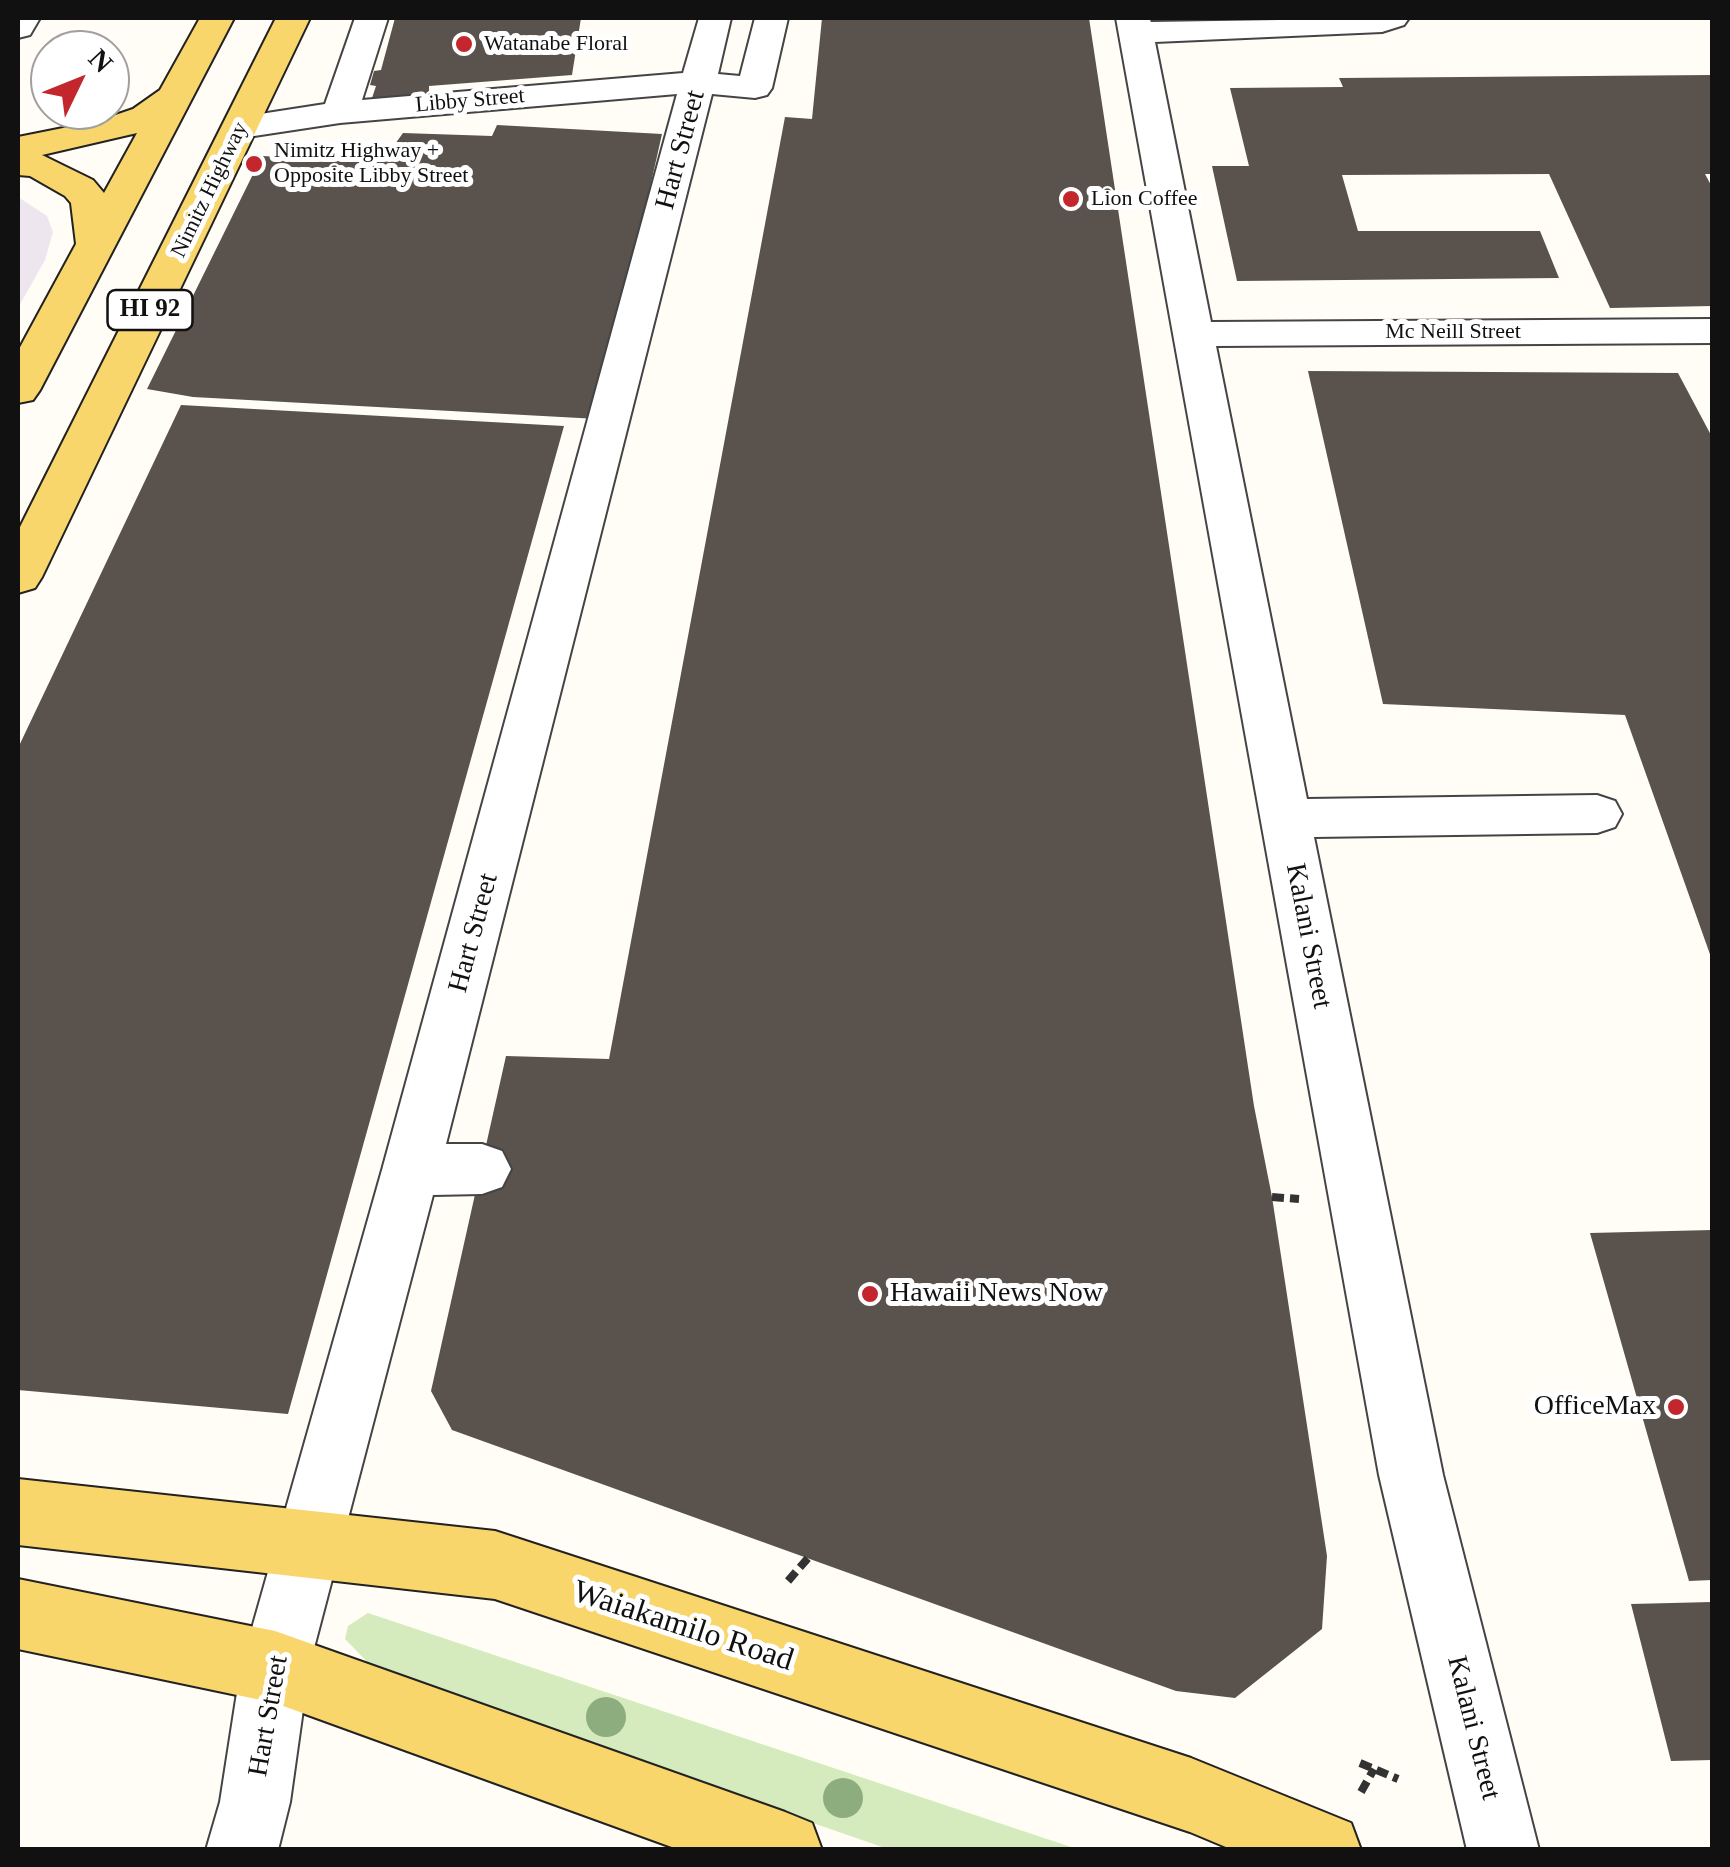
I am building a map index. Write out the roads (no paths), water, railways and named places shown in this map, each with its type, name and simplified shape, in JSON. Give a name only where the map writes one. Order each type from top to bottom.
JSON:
[{"type":"main road","name":"HI 92","points":[[18,390],[217,18]]},
{"type":"main road","name":"Nimitz Highway","points":[[18,577],[293,18]]},
{"type":"main road","points":[[18,148],[120,127],[146,118],[180,93]]},
{"type":"main road","points":[[18,164],[38,165],[78,188],[90,201],[97,248]]},
{"type":"main road","name":"Waiakamilo Road","points":[[34,1508],[495,1565],[1190,1795],[1324,1850]]},
{"type":"main road","points":[[18,1614],[275,1667],[785,1850]]},
{"type":"street","points":[[18,28],[23,18]]},
{"type":"street","points":[[340,112],[371,18]]},
{"type":"street","name":"Hart Street","points":[[242,1850],[255,1802],[275,1667],[411,1170],[714,18]]},
{"type":"street","name":"Libby Street","points":[[241,126],[340,112],[699,82],[755,88],[771,18]]},
{"type":"street","points":[[1134,25],[1382,22],[1392,18]]},
{"type":"street","name":"Kalani Street","points":[[1134,25],[1412,1475],[1503,1850]]},
{"type":"street","name":"Mc Neill Street","points":[[1194,334],[1712,330]]},
{"type":"street","points":[[1285,818],[1598,814]]},
{"type":"street","points":[[411,1170],[482,1168]]},
{"type":"place","name":"Watanabe Floral","points":[[464,44]]},
{"type":"place","name":"Nimitz Highway + Opposite Libby Street","points":[[254,164]]},
{"type":"place","name":"Lion Coffee","points":[[1071,199]]},
{"type":"place","name":"Hawaii News Now","points":[[870,1294]]},
{"type":"place","name":"OfficeMax","points":[[1676,1407]]}]
